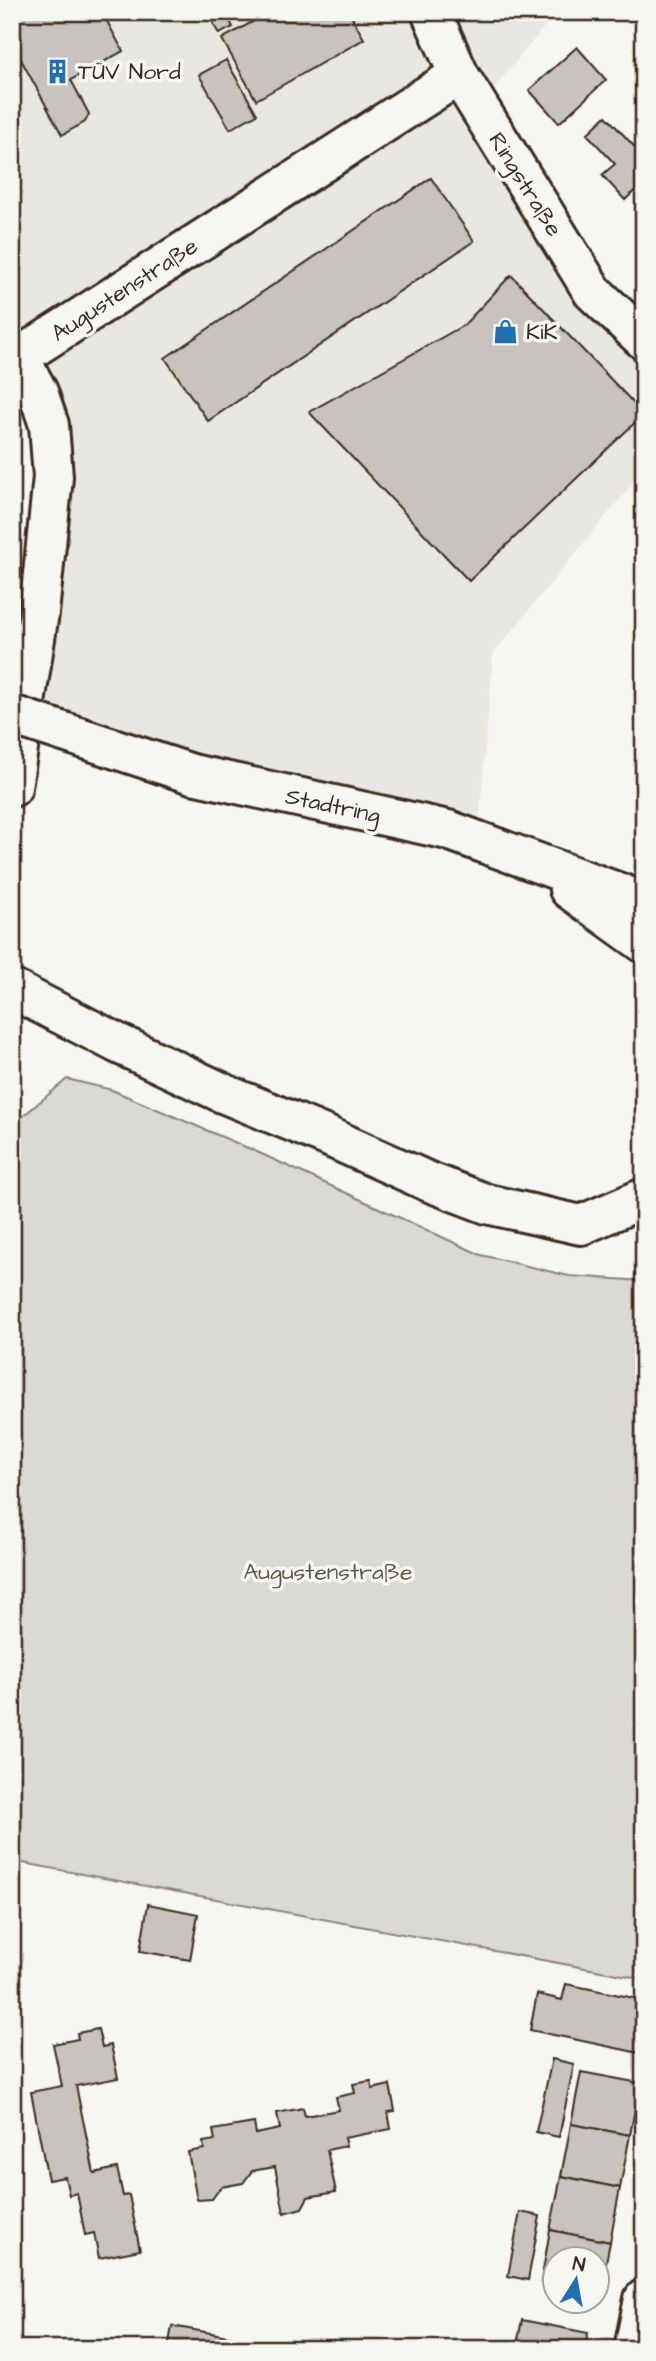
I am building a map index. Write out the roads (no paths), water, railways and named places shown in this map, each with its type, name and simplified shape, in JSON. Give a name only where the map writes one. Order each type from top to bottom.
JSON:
[{"type":"main road","name":"Ringstraße","points":[[431,12],[459,75],[593,292],[644,341]]},
{"type":"main road","name":"Augustenstraße","points":[[12,787],[39,613],[53,477],[49,425],[38,392],[15,353],[459,75]]},
{"type":"main road","points":[[12,715],[192,774]]},
{"type":"main road","name":"Stadtring","points":[[12,742],[192,774],[448,830],[644,902]]},
{"type":"main road","points":[[448,830],[575,892],[644,943]]},
{"type":"main road","points":[[12,989],[225,1094],[486,1204],[581,1225],[644,1221]]},
{"type":"main road","points":[[581,1225],[644,1198]]},
{"type":"main road","points":[[634,2349],[644,2299]]},
{"type":"place","name":"TÜV Nord","points":[[58,71]]},
{"type":"place","name":"KiK","points":[[506,331]]}]
